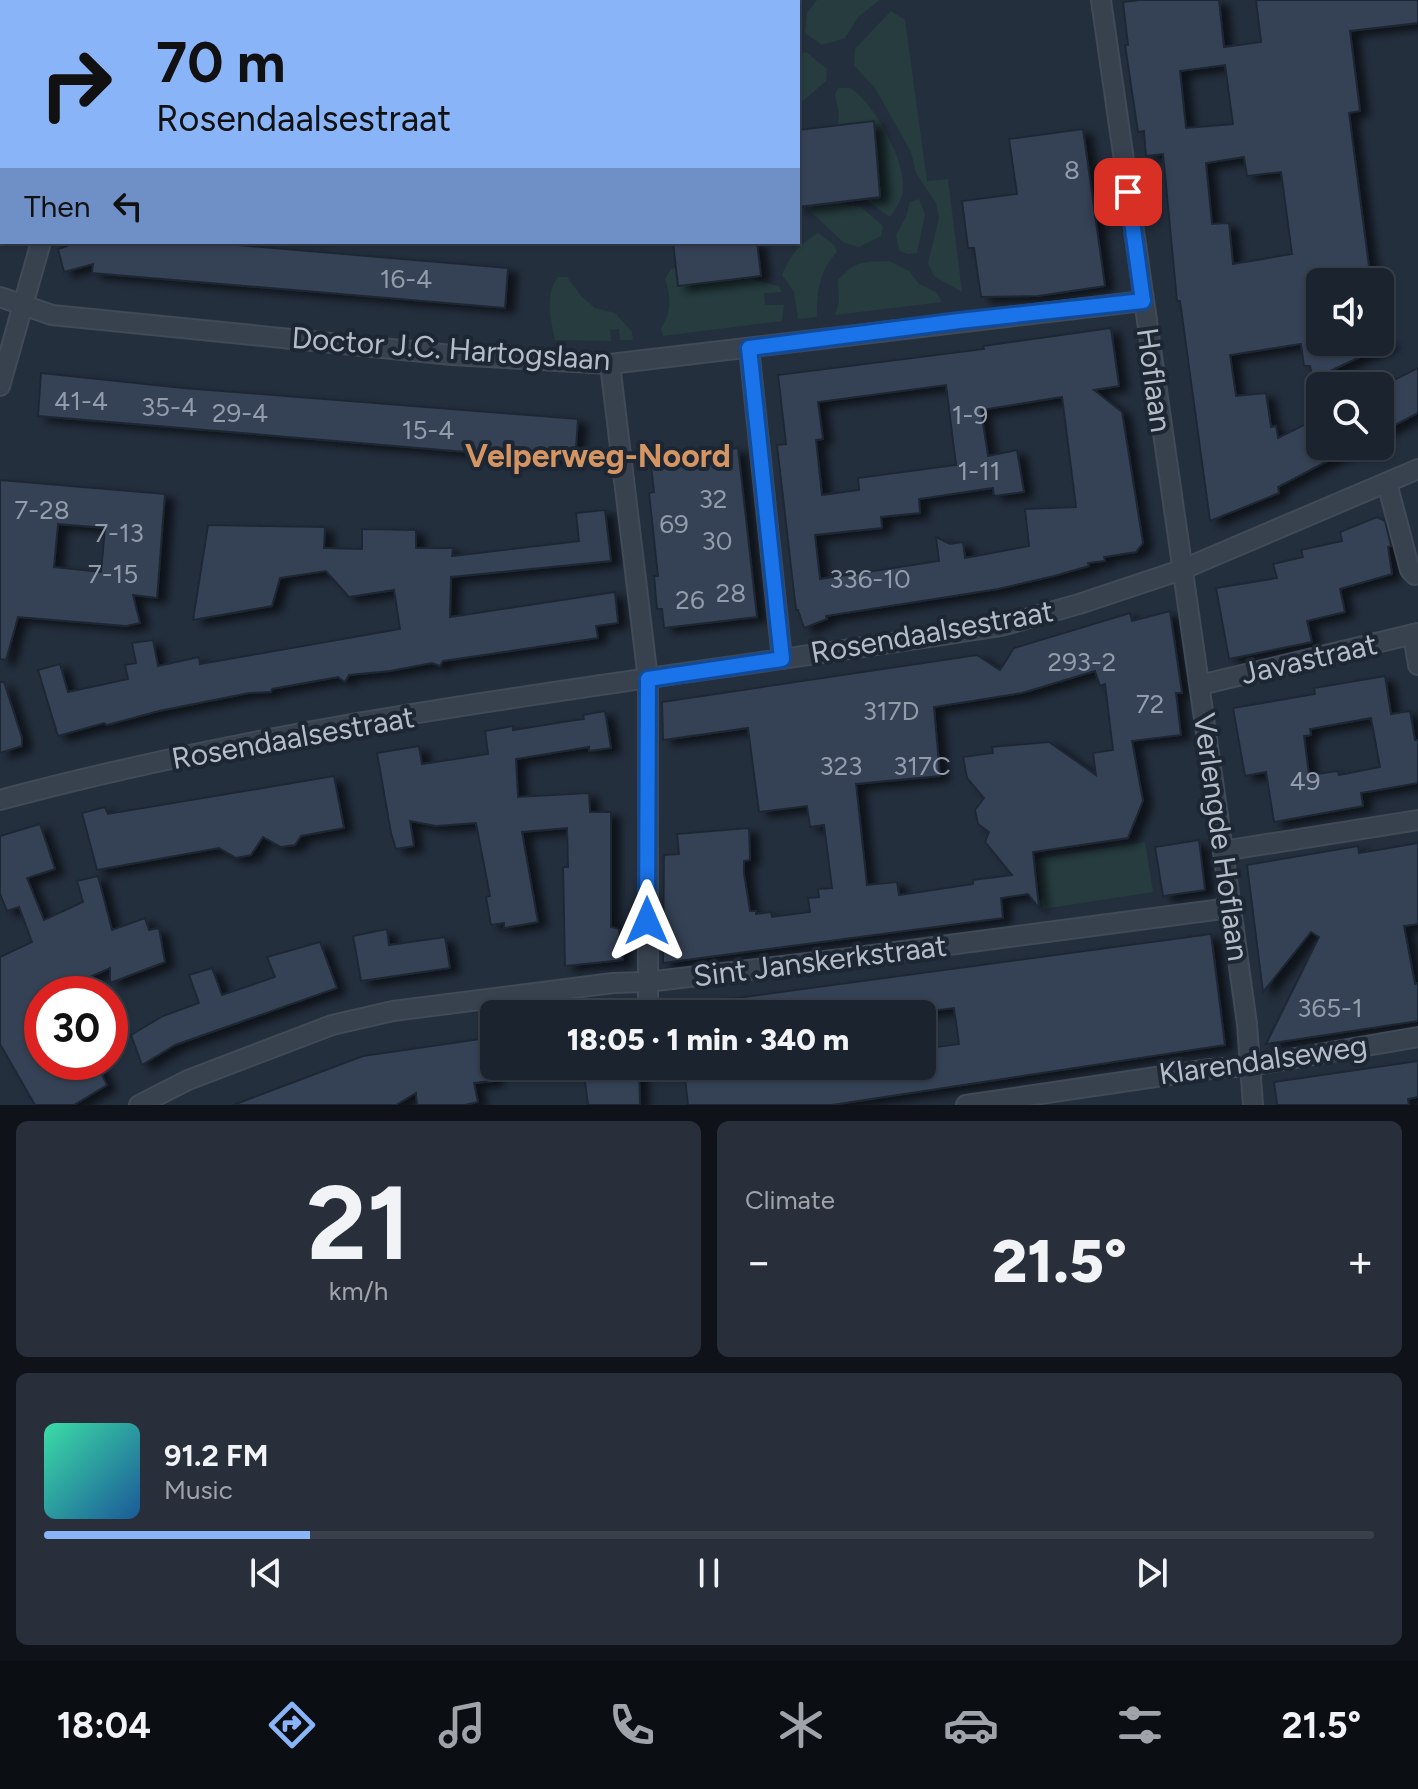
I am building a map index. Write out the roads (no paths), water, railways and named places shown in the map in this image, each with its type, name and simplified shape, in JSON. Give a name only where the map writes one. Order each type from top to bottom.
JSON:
[{"type":"street","name":"Hoflaan","points":[[1101,0],[1181,570]]},
{"type":"street","points":[[0,386],[40,244]]},
{"type":"street","name":"Doctor J.C. Hartogslaan","points":[[0,297],[52,315],[452,355],[610,364],[1143,301]]},
{"type":"street","points":[[749,348],[782,659]]},
{"type":"street","points":[[610,364],[648,679],[648,1000]]},
{"type":"street","name":"Rosendaalsestraat","points":[[0,800],[268,740],[1001,626],[1181,570],[1418,469]]},
{"type":"street","points":[[1387,483],[1410,570],[1415,575]]},
{"type":"street","name":"Verlengde Hoflaan","points":[[1181,570],[1247,1024],[1253,1105]]},
{"type":"street","points":[[1415,634],[1418,665]]},
{"type":"street","name":"Javastraat","points":[[1200,685],[1415,634]]},
{"type":"street","points":[[1223,851],[1418,820]]},
{"type":"street","name":"Sint Janskerkstraat","points":[[139,1105],[188,1080],[332,1025],[393,1011],[1230,908]]},
{"type":"street","name":"Klarendalseweg","points":[[966,1105],[1249,1066],[1418,1037]]},
{"type":"district","name":"Velperweg-Noord","points":[[598,456]]}]
